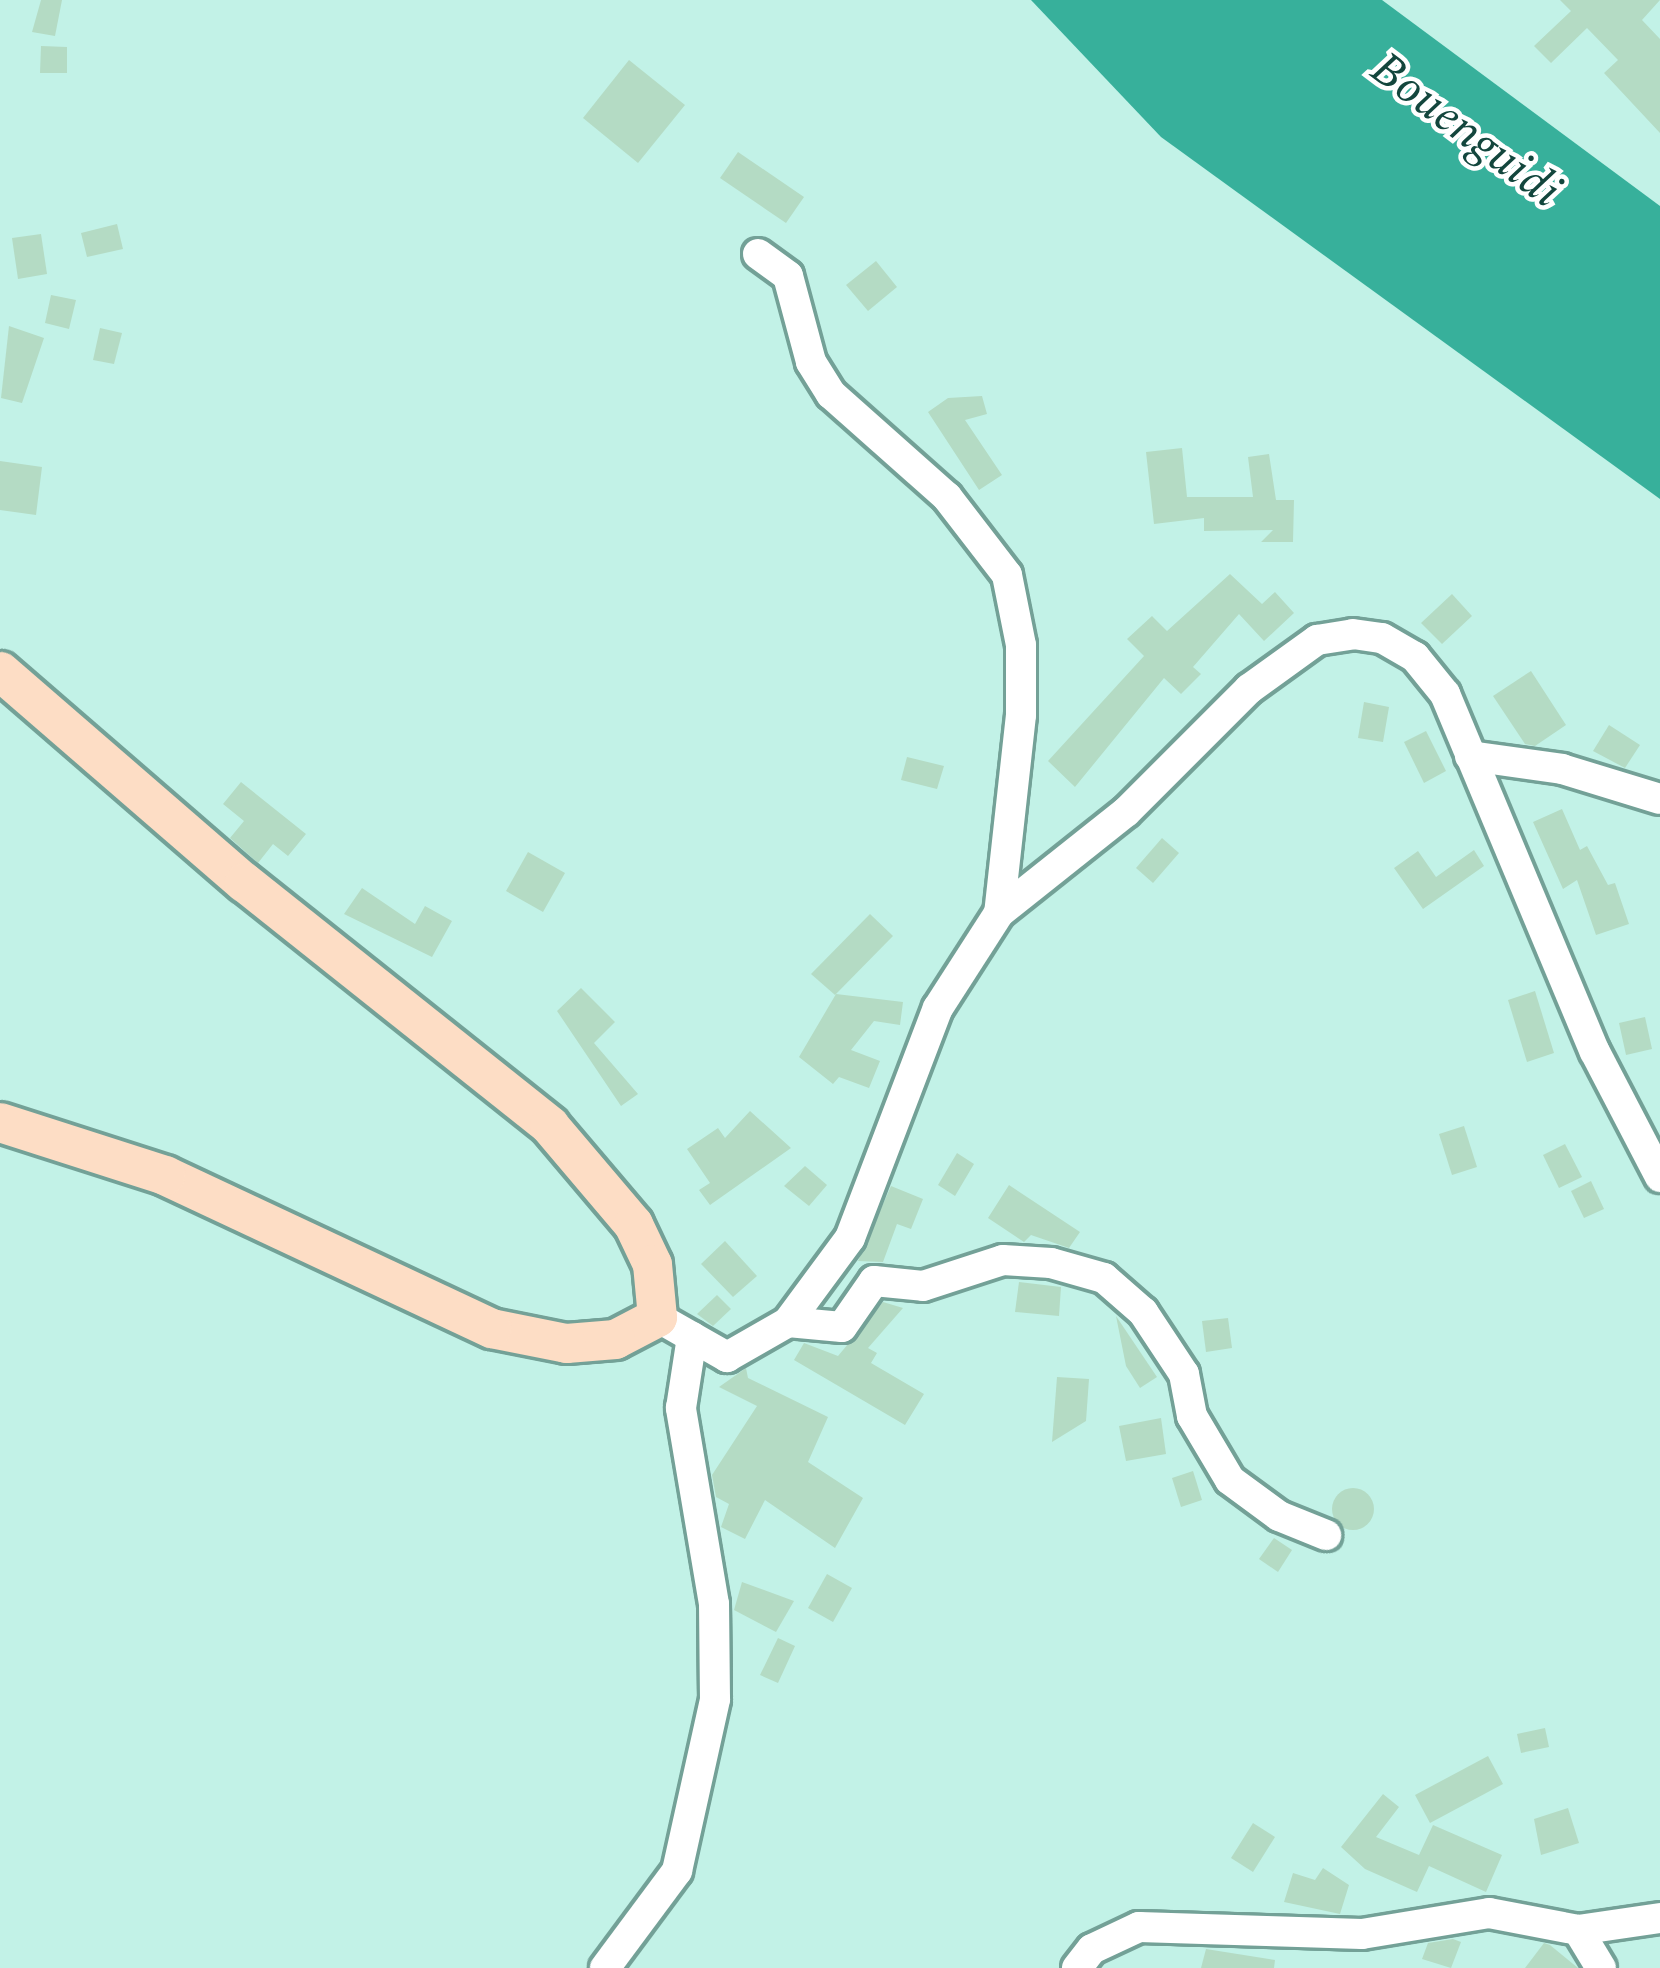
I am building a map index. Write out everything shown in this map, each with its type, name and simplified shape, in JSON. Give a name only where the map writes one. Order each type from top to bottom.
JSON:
[{"type":"main road","points":[[0,670],[227,868],[549,1125],[633,1224],[652,1264],[657,1317],[615,1339],[566,1343],[491,1328],[165,1175],[0,1122]]},
{"type":"street","points":[[758,254],[788,276],[811,362],[831,394],[947,497],[1007,575],[1021,645],[1022,715],[999,913]]},
{"type":"street","points":[[657,1317],[727,1357],[788,1322],[850,1238],[938,1008],[999,913],[1126,812],[1249,689],[1317,640],[1382,638],[1415,657],[1445,694],[1594,1052],[1660,1177]]},
{"type":"street","points":[[1470,756],[1562,769],[1660,799]]},
{"type":"street","points":[[788,1322],[842,1327],[874,1281],[923,1286],[1003,1260],[1103,1278],[1143,1312],[1184,1374],[1192,1417],[1230,1480],[1279,1516],[1326,1534]]},
{"type":"street","points":[[605,1968],[676,1871],[694,1822],[715,1699],[714,1604],[681,1408],[692,1337]]},
{"type":"street","points":[[1077,1968],[1103,1942],[1139,1927],[1362,1934],[1489,1913],[1578,1930],[1660,1918]]},
{"type":"street","points":[[1578,1930],[1601,1968]]},
{"type":"water","name":"Bouenguidi","points":[[1031,0],[1382,0],[1660,206],[1660,499],[1161,137]]},
{"type":"building","points":[[41,0],[62,0],[55,36],[32,32]]},
{"type":"building","points":[[1560,0],[1660,0],[1642,20],[1660,39],[1660,133],[1604,73],[1618,60],[1587,28],[1551,63],[1534,46],[1571,11]]},
{"type":"building","points":[[41,46],[67,47],[67,73],[40,73]]},
{"type":"building","points":[[629,60],[685,105],[638,163],[583,118]]},
{"type":"building","points":[[738,152],[804,197],[786,223],[720,178]]},
{"type":"building","points":[[117,224],[123,249],[87,257],[81,233]]},
{"type":"building","points":[[41,234],[47,274],[18,279],[12,238]]},
{"type":"building","points":[[876,261],[897,287],[868,311],[846,285]]},
{"type":"building","points":[[51,295],[76,300],[69,329],[45,323]]},
{"type":"building","points":[[9,326],[44,338],[22,403],[1,398]]},
{"type":"building","points":[[100,328],[122,333],[114,364],[93,360]]},
{"type":"building","points":[[982,396],[987,414],[965,420],[1002,475],[979,490],[928,412],[948,398]]},
{"type":"building","points":[[1182,448],[1187,497],[1253,497],[1248,457],[1269,454],[1276,500],[1294,500],[1293,542],[1261,542],[1273,530],[1204,531],[1204,518],[1154,524],[1146,452]]},
{"type":"building","points":[[0,461],[42,467],[36,515],[0,510]]},
{"type":"building","points":[[1230,574],[1262,604],[1275,592],[1294,613],[1264,641],[1239,614],[1193,667],[1201,674],[1181,694],[1164,678],[1075,787],[1048,761],[1144,656],[1127,639],[1152,616],[1167,631]]},
{"type":"building","points":[[1452,594],[1472,616],[1442,644],[1421,623]]},
{"type":"building","points":[[1531,671],[1566,725],[1535,746],[1525,744],[1493,696]]},
{"type":"building","points":[[1364,702],[1389,707],[1383,742],[1358,738]]},
{"type":"building","points":[[1609,725],[1640,745],[1625,768],[1593,751]]},
{"type":"building","points":[[1426,731],[1446,771],[1424,783],[1404,742]]},
{"type":"building","points":[[907,757],[944,766],[937,789],[901,780]]},
{"type":"building","points":[[241,782],[306,834],[288,856],[273,844],[258,863],[230,838],[244,821],[223,804]]},
{"type":"building","points":[[1562,809],[1580,850],[1587,846],[1608,885],[1615,883],[1629,924],[1596,935],[1577,880],[1563,889],[1533,822]]},
{"type":"building","points":[[1162,838],[1179,853],[1153,883],[1136,868]]},
{"type":"building","points":[[1474,850],[1484,866],[1423,909],[1394,868],[1418,851],[1436,877]]},
{"type":"building","points":[[528,852],[565,873],[543,912],[506,891]]},
{"type":"building","points":[[362,888],[415,924],[425,906],[452,921],[432,957],[344,914]]},
{"type":"building","points":[[870,914],[893,936],[835,995],[811,974]]},
{"type":"building","points":[[581,988],[615,1022],[594,1043],[638,1094],[621,1106],[557,1011]]},
{"type":"building","points":[[1535,991],[1554,1053],[1527,1062],[1508,1000]]},
{"type":"building","points":[[836,994],[903,1002],[900,1025],[874,1021],[851,1050],[880,1061],[869,1088],[839,1077],[833,1084],[799,1057]]},
{"type":"building","points":[[1645,1017],[1652,1049],[1626,1055],[1619,1023]]},
{"type":"building","points":[[750,1111],[791,1148],[710,1205],[699,1190],[710,1183],[687,1149],[718,1128],[725,1138]]},
{"type":"building","points":[[1464,1126],[1477,1167],[1452,1175],[1439,1134]]},
{"type":"building","points":[[1565,1144],[1582,1177],[1559,1188],[1543,1155]]},
{"type":"building","points":[[957,1153],[974,1164],[955,1196],[938,1185]]},
{"type":"building","points":[[805,1166],[827,1185],[809,1206],[784,1186]]},
{"type":"building","points":[[1591,1181],[1604,1209],[1584,1218],[1571,1191]]},
{"type":"building","points":[[1009,1185],[1080,1232],[1069,1248],[1031,1235],[1024,1242],[988,1218]]},
{"type":"building","points":[[891,1186],[923,1199],[911,1229],[897,1224],[883,1262],[858,1261]]},
{"type":"building","points":[[725,1241],[757,1276],[733,1297],[701,1264]]},
{"type":"building","points":[[1019,1282],[1061,1287],[1059,1316],[1015,1312]]},
{"type":"building","points":[[717,1295],[731,1309],[713,1326],[697,1314]]},
{"type":"building","points":[[883,1302],[903,1308],[868,1348],[877,1353],[871,1363],[924,1394],[905,1425],[794,1360],[804,1343],[838,1356]]},
{"type":"building","points":[[1116,1316],[1157,1377],[1140,1388],[1126,1366]]},
{"type":"building","points":[[1228,1318],[1232,1348],[1206,1352],[1202,1321]]},
{"type":"building","points":[[746,1368],[748,1378],[828,1417],[808,1462],[863,1498],[835,1548],[765,1500],[745,1539],[721,1527],[729,1504],[716,1497],[712,1475],[757,1406],[719,1387]]},
{"type":"building","points":[[1057,1377],[1089,1379],[1086,1421],[1052,1442]]},
{"type":"building","points":[[1161,1418],[1166,1454],[1126,1461],[1119,1426]]},
{"type":"building","points":[[1193,1471],[1202,1500],[1181,1507],[1172,1478]]},
{"type":"building","points":[[1353,1488],[1368,1494],[1374,1509],[1368,1524],[1353,1530],[1338,1524],[1332,1509],[1338,1494]]},
{"type":"building","points":[[1274,1538],[1292,1550],[1278,1572],[1259,1559]]},
{"type":"building","points":[[827,1574],[852,1588],[833,1622],[808,1608]]},
{"type":"building","points":[[742,1582],[794,1601],[776,1632],[734,1610]]},
{"type":"building","points":[[778,1638],[795,1646],[778,1683],[760,1675]]},
{"type":"building","points":[[1545,1728],[1549,1747],[1521,1753],[1517,1734]]},
{"type":"building","points":[[1488,1756],[1503,1784],[1430,1823],[1415,1795]]},
{"type":"building","points":[[1383,1794],[1399,1807],[1376,1837],[1419,1855],[1433,1825],[1502,1855],[1486,1892],[1429,1866],[1417,1892],[1365,1869],[1341,1847]]},
{"type":"building","points":[[1568,1808],[1579,1843],[1541,1855],[1534,1819]]},
{"type":"building","points":[[1253,1823],[1275,1837],[1253,1872],[1231,1858]]},
{"type":"building","points":[[1323,1868],[1349,1885],[1340,1914],[1284,1902],[1293,1873],[1315,1880]]},
{"type":"building","points":[[1461,1942],[1451,1968],[1422,1959],[1428,1943]]},
{"type":"building","points":[[1544,1943],[1550,1945],[1578,1968],[1525,1968]]},
{"type":"building","points":[[1206,1949],[1275,1960],[1274,1968],[1201,1968]]}]
